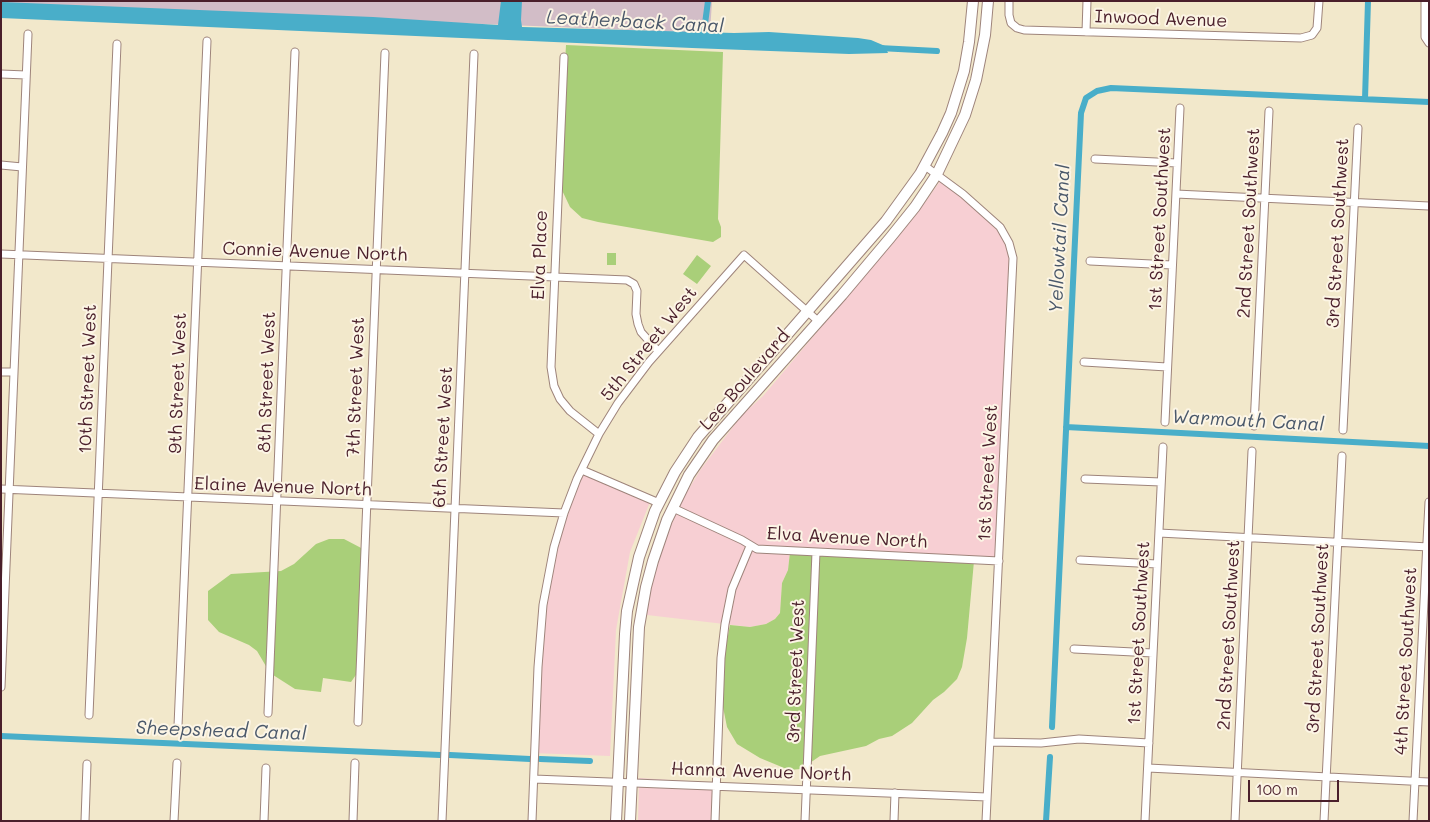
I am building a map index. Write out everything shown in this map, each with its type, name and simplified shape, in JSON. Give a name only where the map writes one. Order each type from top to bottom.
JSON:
[{"type":"main road","name":"Lee Boulevard","points":[[616,821],[627,611],[639,557],[659,503],[698,437],[896,208],[925,166],[950,114],[964,71],[973,1]]},
{"type":"main road","name":"Lee Boulevard","points":[[630,821],[641,614],[653,562],[672,508],[689,476],[712,440],[890,238],[915,207],[937,174],[964,115],[976,80],[985,35],[988,1]]},
{"type":"main road","points":[[672,508],[670,496],[693,455],[722,414],[724,408]]},
{"type":"main road","points":[[641,614],[635,600],[644,562],[660,516],[659,503]]},
{"type":"street","name":"Inwood Avenue","points":[[1009,1],[1011,24],[1024,30],[1301,38],[1312,35],[1317,28],[1319,1]]},
{"type":"street","points":[[1086,1],[1086,32]]},
{"type":"street","points":[[1425,1],[1425,37],[1428,43]]},
{"type":"street","points":[[1,686],[28,34]]},
{"type":"street","name":"9th Street West","points":[[178,726],[207,41]]},
{"type":"street","name":"10th Street West","points":[[89,715],[117,44]]},
{"type":"street","name":"8th Street West","points":[[268,713],[295,52]]},
{"type":"street","name":"7th Street West","points":[[358,722],[385,53]]},
{"type":"street","name":"6th Street West","points":[[442,821],[474,54]]},
{"type":"street","name":"Elva Place","points":[[564,57],[551,359],[554,386],[560,399],[570,412],[599,434]]},
{"type":"street","points":[[1,74],[26,75]]},
{"type":"street","name":"1st Street Southwest","points":[[1165,422],[1180,108]]},
{"type":"street","name":"2nd Street Southwest","points":[[1254,426],[1269,111]]},
{"type":"street","name":"3rd Street Southwest","points":[[1343,430],[1358,128]]},
{"type":"street","points":[[1095,159],[1177,163]]},
{"type":"street","points":[[1,165],[22,167]]},
{"type":"street","name":"1st Street West","points":[[925,166],[963,194],[1000,228],[1009,243],[1013,258],[986,821]]},
{"type":"street","points":[[1176,194],[1429,206]]},
{"type":"street","name":"Connie Avenue North","points":[[1,254],[627,280],[634,284],[637,291],[636,314],[641,332],[658,351]]},
{"type":"street","name":"5th Street West","points":[[532,821],[537,687],[543,605],[554,547],[564,513],[599,434],[627,390],[658,351],[744,255],[818,321]]},
{"type":"street","points":[[1090,261],[1172,265]]},
{"type":"street","points":[[1084,362],[1167,367]]},
{"type":"street","points":[[1,372],[14,372]]},
{"type":"street","name":"1st Street Southwest","points":[[1145,821],[1163,447]]},
{"type":"street","name":"2nd Street Southwest","points":[[1235,821],[1252,452]]},
{"type":"street","name":"3rd Street Southwest","points":[[1324,821],[1342,456]]},
{"type":"street","points":[[582,470],[659,503]]},
{"type":"street","points":[[1085,479],[1161,482]]},
{"type":"street","name":"Elaine Avenue North","points":[[1,490],[564,513]]},
{"type":"street","name":"4th Street Southwest","points":[[1413,821],[1429,502]]},
{"type":"street","name":"Elva Avenue North","points":[[672,508],[742,540],[750,546],[768,550],[999,561]]},
{"type":"street","points":[[1159,533],[1428,547]]},
{"type":"street","points":[[715,821],[725,624],[732,589],[750,546]]},
{"type":"street","name":"3rd Street West","points":[[804,821],[816,552]]},
{"type":"street","points":[[1080,560],[1157,564]]},
{"type":"street","points":[[1074,649],[1153,653]]},
{"type":"street","points":[[990,742],[1041,743],[1078,739],[1149,743]]},
{"type":"street","points":[[174,821],[177,763]]},
{"type":"street","points":[[353,821],[355,763]]},
{"type":"street","points":[[85,821],[87,764]]},
{"type":"street","points":[[264,821],[266,768]]},
{"type":"street","points":[[1148,768],[1429,782]]},
{"type":"street","name":"Hanna Avenue North","points":[[534,779],[987,797]]},
{"type":"street","points":[[894,821],[895,793]]},
{"type":"shaded area","points":[[1,1],[712,1],[710,33],[1,5]]},
{"type":"shaded area","points":[[943,177],[1002,233],[1013,253],[999,562],[790,552],[788,570],[782,583],[780,613],[775,619],[766,624],[750,627],[647,615],[649,596],[661,549],[682,500],[701,469],[742,415],[763,396],[916,215]]},
{"type":"shaded area","points":[[585,470],[650,502],[630,552],[616,630],[610,756],[532,753],[544,581],[568,503]]},
{"type":"shaded area","points":[[639,778],[720,783],[718,821],[638,821]]},
{"type":"green space","points":[[566,45],[723,52],[718,219],[721,227],[721,237],[713,242],[598,222],[582,218],[570,207],[560,186],[559,174]]},
{"type":"green space","points":[[607,253],[616,253],[616,265],[607,265]]},
{"type":"green space","points":[[697,255],[711,266],[697,284],[683,274]]},
{"type":"green space","points":[[329,539],[344,539],[365,550],[360,669],[351,682],[323,678],[321,692],[295,689],[270,673],[257,651],[249,645],[219,632],[208,620],[208,591],[231,574],[281,571],[294,564],[316,544]]},
{"type":"green space","points":[[790,552],[974,561],[967,638],[962,667],[957,679],[933,700],[912,723],[892,736],[879,739],[866,746],[820,756],[801,769],[789,770],[760,758],[737,744],[727,727],[723,707],[725,651],[730,625],[750,627],[766,624],[775,619],[780,613],[782,583],[788,570]]},
{"type":"water","points":[[501,1],[522,1],[522,27],[734,33],[769,32],[858,38],[871,40],[885,46],[888,53],[849,54],[692,48],[1,18],[1,2],[373,17],[498,25]]},
{"type":"waterway","points":[[703,39],[708,1]]},
{"type":"waterway","points":[[1365,99],[1368,1]]},
{"type":"waterway","name":"Leatherback Canal","points":[[879,48],[937,51]]},
{"type":"waterway","name":"Yellowtail Canal","points":[[1052,727],[1081,113],[1086,98],[1097,91],[1111,88],[1429,102]]},
{"type":"waterway","name":"Warmouth Canal","points":[[1066,427],[1429,446]]},
{"type":"waterway","name":"Sheepshead Canal","points":[[1,736],[440,755]]},
{"type":"waterway","name":"Sheepshead Canal","points":[[450,755],[530,759]]},
{"type":"waterway","name":"Yellowtail Canal","points":[[1046,821],[1050,757]]},
{"type":"waterway","name":"Sheepshead Canal","points":[[540,759],[590,761]]}]
